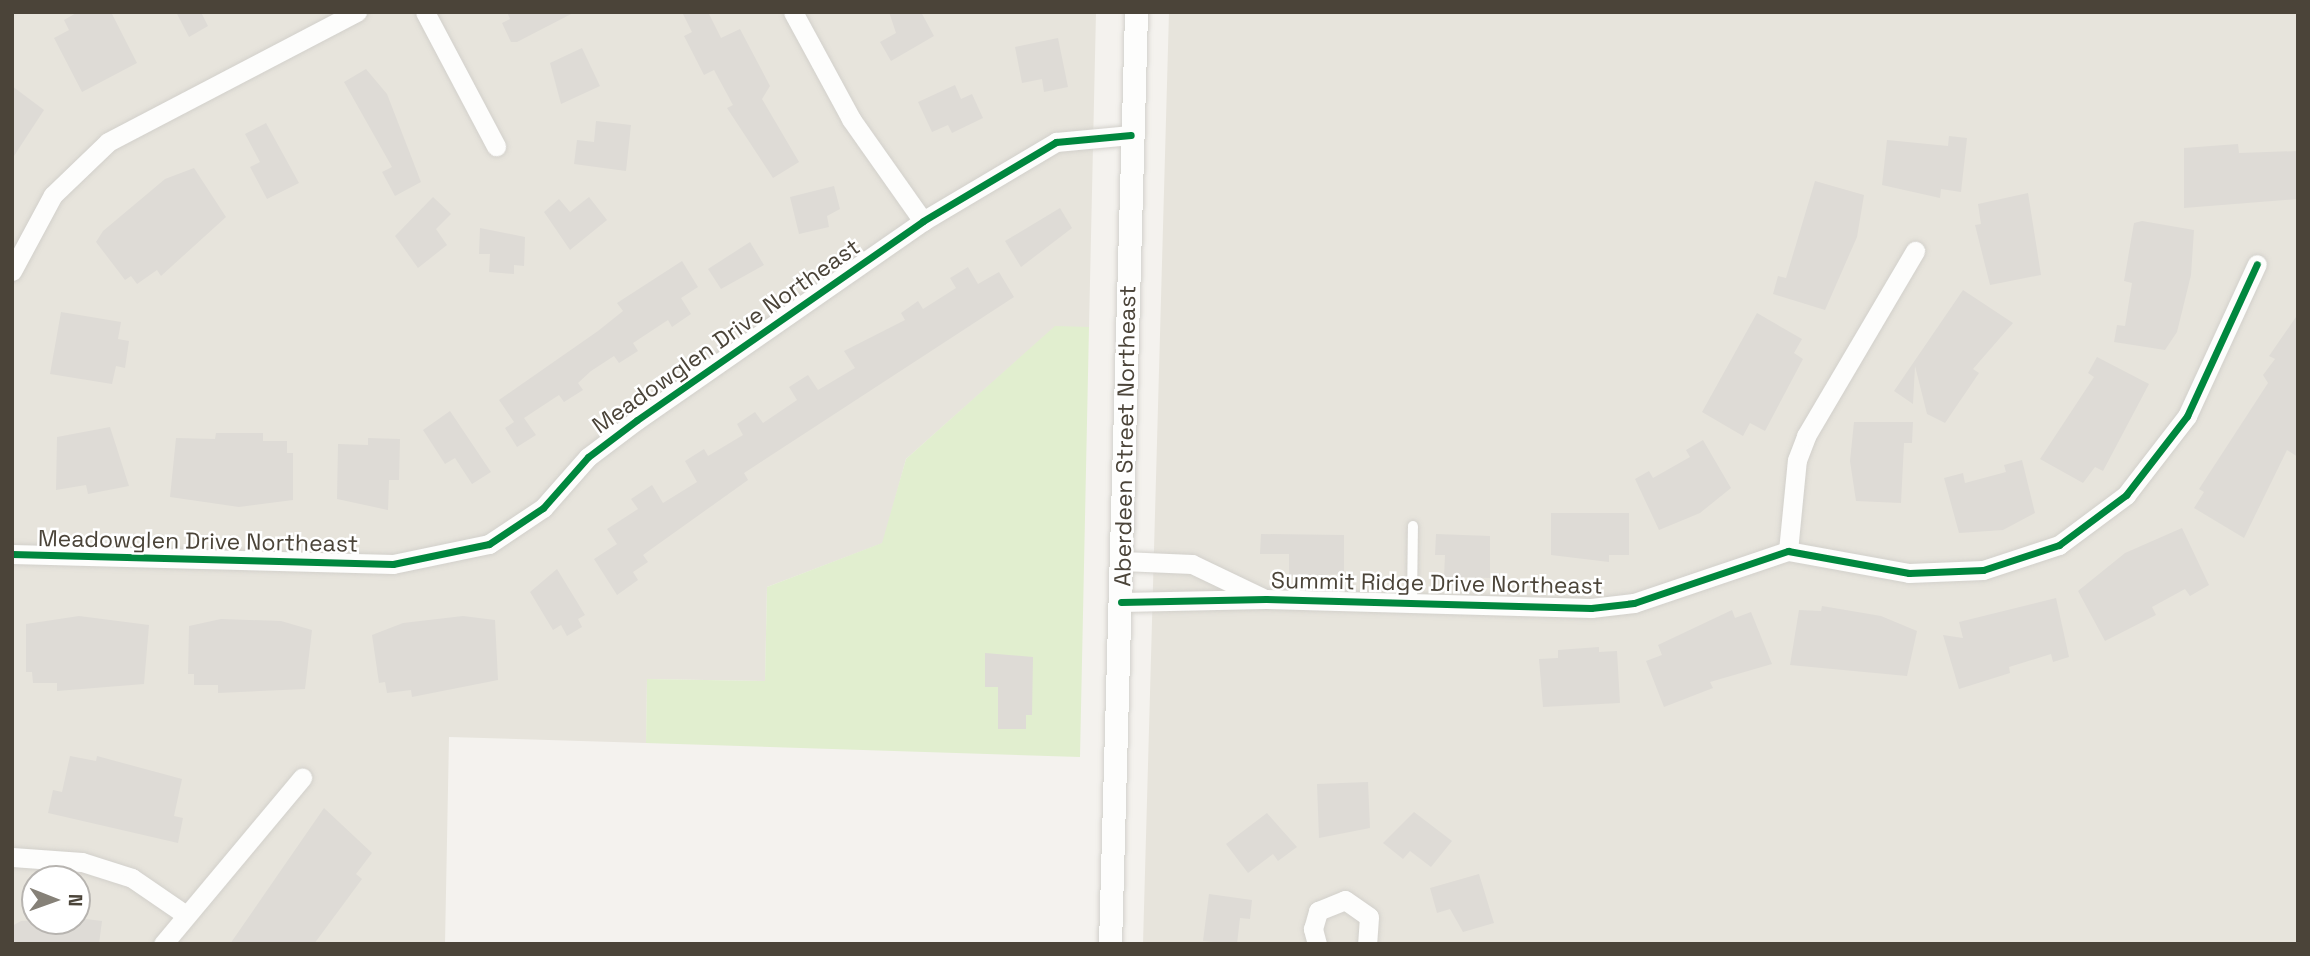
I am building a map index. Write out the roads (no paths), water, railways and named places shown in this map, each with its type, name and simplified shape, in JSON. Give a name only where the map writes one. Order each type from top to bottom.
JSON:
[{"type":"street","points":[[12,271],[53,195],[108,142],[357,12]]},
{"type":"street","points":[[425,12],[496,146]]},
{"type":"street","points":[[793,12],[850,119],[923,221]]},
{"type":"street","name":"Aberdeen Street Northeast","points":[[1110,944],[1136,12]]},
{"type":"street","name":"Meadowglen Drive Northeast","points":[[12,554],[393,564],[489,544],[543,508],[588,457],[637,420],[923,221],[1056,142],[1131,135]]},
{"type":"street","points":[[1788,551],[1795,473],[1807,436],[1915,251]]},
{"type":"street","name":"Summit Ridge Drive Northeast","points":[[1121,602],[1266,599],[1412,604],[1623,604],[1788,551],[1909,573],[1983,570],[2059,545],[2126,495],[2188,416],[2257,264]]},
{"type":"street","name":"Summit Ridge Drive Northeast","points":[[1122,561],[1192,564],[1266,599]]},
{"type":"street","points":[[163,944],[302,778]]},
{"type":"street","points":[[12,857],[82,862],[132,878],[186,915]]},
{"type":"street","points":[[1317,944],[1313,929],[1318,911],[1345,900],[1368,917],[1367,944]]},
{"type":"lane","points":[[1412,604],[1413,526]]}]
